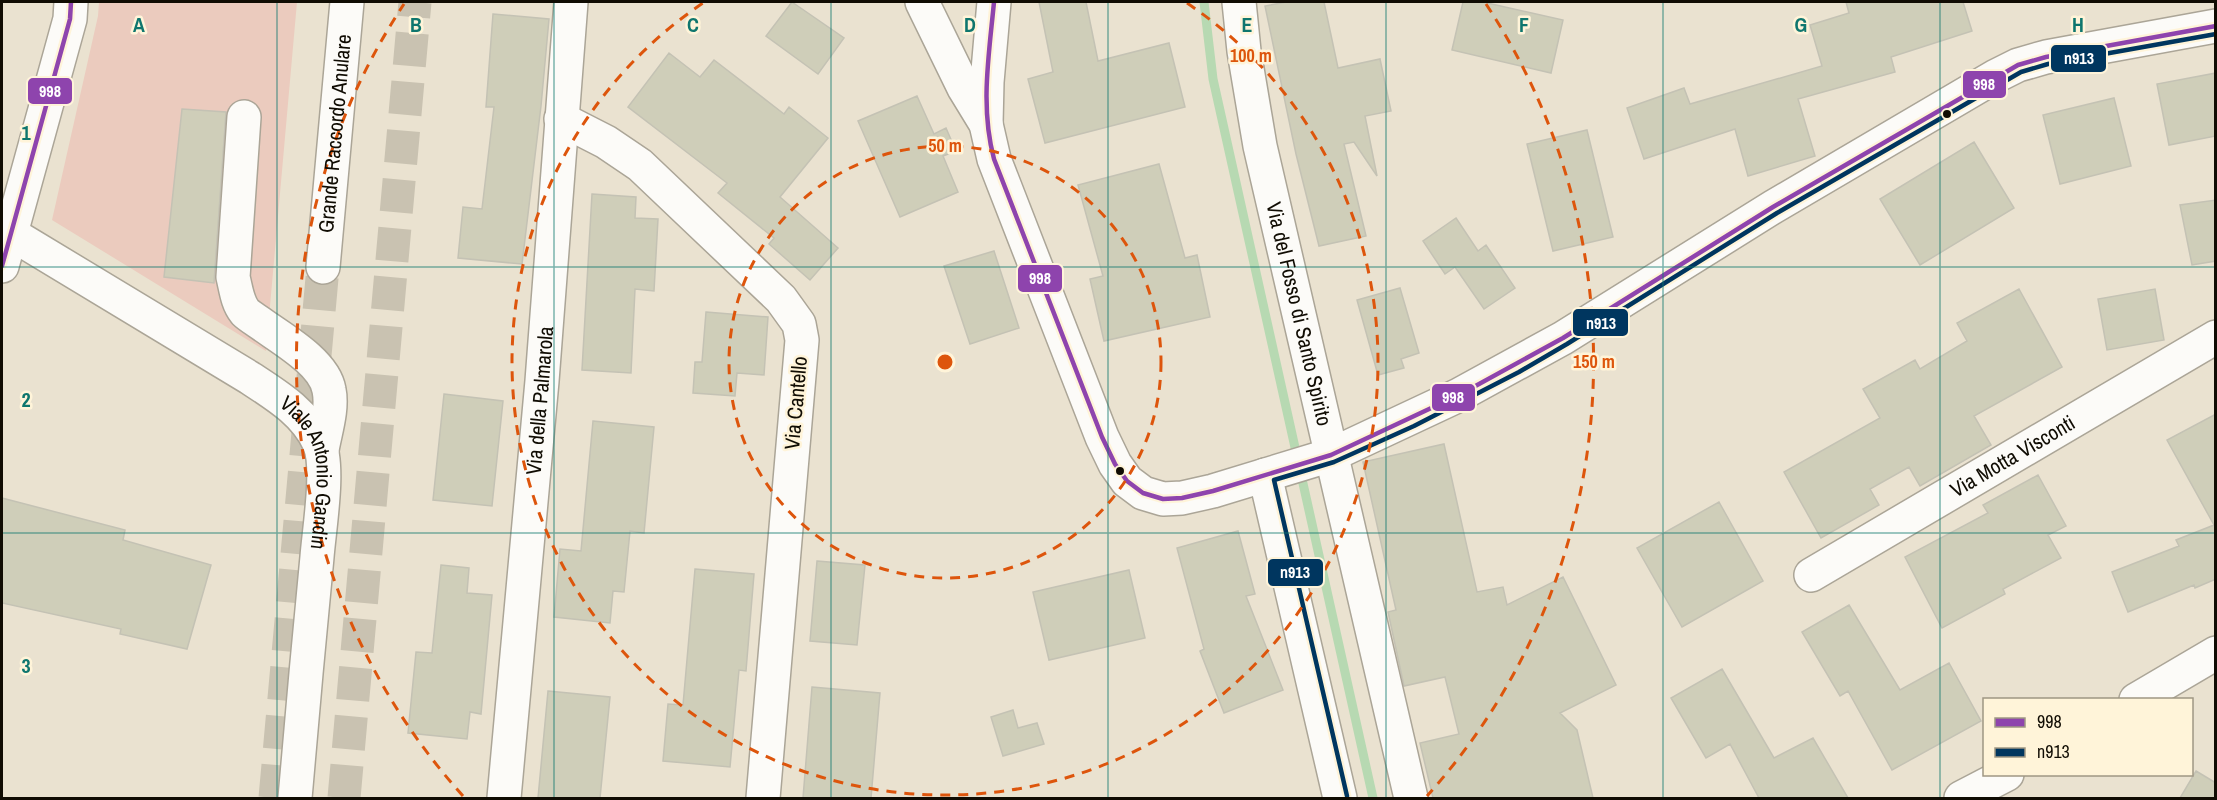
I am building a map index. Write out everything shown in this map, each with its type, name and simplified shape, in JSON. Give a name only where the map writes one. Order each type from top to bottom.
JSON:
[{"type":"main road","points":[[2,266],[70,19],[71,2]]},
{"type":"main road","name":"Grande Raccordo Anulare","points":[[323,267],[347,2]]},
{"type":"main road","name":"Via della Palmarola","points":[[504,798],[542,381],[571,2]]},
{"type":"main road","points":[[922,2],[964,88],[986,124]]},
{"type":"main road","points":[[994,2],[986,124],[994,159],[1102,437],[1115,464],[1127,481],[1143,493],[1170,499],[1213,491],[1331,455],[1459,395],[1553,343],[1773,207],[2018,65],[2046,57],[2216,27]]},
{"type":"main road","name":"Via del Fosso di Santo Spirito","points":[[1239,2],[1244,51],[1260,146],[1411,798]]},
{"type":"main road","points":[[244,117],[233,277],[237,297],[245,312],[316,366],[327,383],[330,405],[322,450]]},
{"type":"main road","name":"Via Cantello","points":[[561,119],[606,142],[640,165],[770,288],[791,311],[799,324],[802,340],[764,798]]},
{"type":"main road","name":"Viale Antonio Gandin","points":[[10,233],[277,396],[304,420],[317,439],[324,459],[295,798]]},
{"type":"main road","name":"Via Motta Visconti","points":[[1811,575],[2216,338]]},
{"type":"main road","points":[[1265,475],[1340,798]]},
{"type":"main road","points":[[2138,698],[2216,653]]},
{"type":"main road","points":[[1961,798],[2002,784]]},
{"type":"shaded area","points":[[99,2],[297,2],[266,351],[52,220],[98,16]]},
{"type":"building","points":[[792,2],[844,38],[818,74],[766,36]]},
{"type":"building","points":[[1039,2],[1086,2],[1098,61],[1169,43],[1185,107],[1045,143],[1028,79],[1053,72]]},
{"type":"building","points":[[1286,2],[1324,2],[1338,68],[1380,59],[1391,111],[1365,116],[1377,176],[1354,142],[1344,144],[1366,236],[1319,246],[1296,154],[1265,6]]},
{"type":"building","points":[[1463,2],[1483,2],[1563,20],[1551,73],[1452,50]]},
{"type":"building","points":[[1846,2],[1963,2],[1972,31],[1891,57],[1895,72],[1798,99],[1815,156],[1748,176],[1735,129],[1644,159],[1627,108],[1684,88],[1690,104],[1822,66],[1810,25],[1849,13]]},
{"type":"building","points":[[493,14],[549,19],[522,264],[458,258],[463,207],[482,209],[494,107],[486,107]]},
{"type":"building","points":[[669,53],[700,77],[714,60],[784,114],[789,107],[828,138],[780,197],[838,248],[810,280],[769,244],[774,238],[718,193],[727,183],[628,107]]},
{"type":"building","points":[[2216,73],[2216,136],[2169,145],[2157,84]]},
{"type":"building","points":[[917,96],[934,134],[946,128],[956,151],[943,156],[958,192],[900,217],[858,121]]},
{"type":"building","points":[[2114,98],[2131,166],[2060,184],[2043,115]]},
{"type":"building","points":[[182,109],[226,112],[214,283],[164,277]]},
{"type":"building","points":[[1587,130],[1613,237],[1553,251],[1527,144]]},
{"type":"building","points":[[1974,142],[2014,208],[1920,265],[1880,199]]},
{"type":"building","points":[[1159,164],[1185,258],[1197,255],[1210,317],[1104,341],[1090,279],[1103,276],[1078,185]]},
{"type":"building","points":[[592,194],[636,197],[635,218],[658,219],[654,291],[635,289],[631,373],[582,370]]},
{"type":"building","points":[[2216,200],[2216,261],[2192,265],[2180,205]]},
{"type":"building","points":[[1456,218],[1478,251],[1486,245],[1515,288],[1484,309],[1455,267],[1445,274],[1423,241]]},
{"type":"building","points":[[994,251],[1019,328],[970,344],[944,266]]},
{"type":"building","points":[[1400,288],[1419,353],[1401,359],[1404,368],[1378,375],[1357,300]]},
{"type":"building","points":[[2019,289],[2062,367],[1974,416],[1991,445],[1920,486],[1909,467],[1870,489],[1879,505],[1821,538],[1784,472],[1880,418],[1863,389],[1915,360],[1920,369],[1967,341],[1957,323]]},
{"type":"building","points":[[2155,289],[2164,340],[2107,350],[2098,299]]},
{"type":"building","points":[[706,312],[768,317],[764,375],[737,373],[735,396],[693,393],[695,362],[702,362]]},
{"type":"building","points":[[444,394],[503,401],[492,506],[433,500]]},
{"type":"building","points":[[2216,414],[2216,579],[2195,588],[2194,585],[2128,612],[2112,572],[2179,546],[2176,540],[2214,525],[2167,440]]},
{"type":"building","points":[[593,421],[654,427],[644,533],[630,531],[624,592],[613,591],[610,623],[554,617],[560,549],[581,551]]},
{"type":"building","points":[[1444,444],[1477,592],[1503,587],[1507,605],[1563,577],[1616,685],[1560,713],[1577,730],[1593,798],[1433,798],[1420,743],[1459,734],[1445,677],[1404,686],[1388,612],[1396,610],[1363,462]]},
{"type":"building","points":[[2038,475],[2066,526],[2048,535],[2061,558],[2003,589],[2005,594],[1942,628],[1905,557],[1988,513],[1983,505]]},
{"type":"building","points":[[2,498],[125,530],[123,540],[211,565],[187,649],[120,634],[121,629],[2,603]]},
{"type":"building","points":[[1719,502],[1763,581],[1682,627],[1637,548]]},
{"type":"building","points":[[1238,531],[1255,594],[1246,596],[1283,690],[1224,713],[1200,651],[1204,649],[1177,548]]},
{"type":"building","points":[[817,561],[865,565],[857,645],[810,641]]},
{"type":"building","points":[[441,565],[469,568],[467,593],[492,595],[481,714],[470,712],[467,739],[408,733],[416,652],[432,653]]},
{"type":"building","points":[[695,569],[754,574],[746,671],[739,670],[730,767],[663,761],[668,704],[683,705]]},
{"type":"building","points":[[1129,570],[1145,638],[1049,660],[1033,592]]},
{"type":"building","points":[[1849,605],[1900,690],[1949,663],[1981,721],[1892,770],[1848,691],[1840,696],[1802,632]]},
{"type":"building","points":[[1722,669],[1774,758],[1813,738],[1848,798],[1759,798],[1730,744],[1706,758],[1671,698]]},
{"type":"building","points":[[812,687],[880,693],[871,798],[803,798]]},
{"type":"building","points":[[548,691],[610,697],[600,798],[538,798]]},
{"type":"building","points":[[1013,710],[1018,728],[1037,723],[1044,744],[1003,756],[991,717]]},
{"type":"building","points":[[2196,771],[2216,783],[2216,798],[2180,798]]},
{"type":"waterway","points":[[1204,2],[1213,79],[1373,798]]},
{"type":"tunnel","points":[[344,798],[415,2]]},
{"type":"tunnel","points":[[275,798],[323,267]]},
{"type":"transit line","name":"998","points":[[2,266],[70,19],[71,2]]},
{"type":"transit line","name":"998","points":[[994,2],[987,100],[987,120],[994,159],[1102,437],[1115,464],[1127,481],[1143,493],[1163,499],[1182,498],[1213,491],[1331,455],[1459,395],[1563,338],[1773,207],[2018,65],[2046,57],[2216,26]]},
{"type":"transit line","name":"n913","points":[[1347,796],[1274,480],[1334,462],[1414,426],[1519,372],[1777,213],[2021,72],[2048,64],[2216,34]]}]
